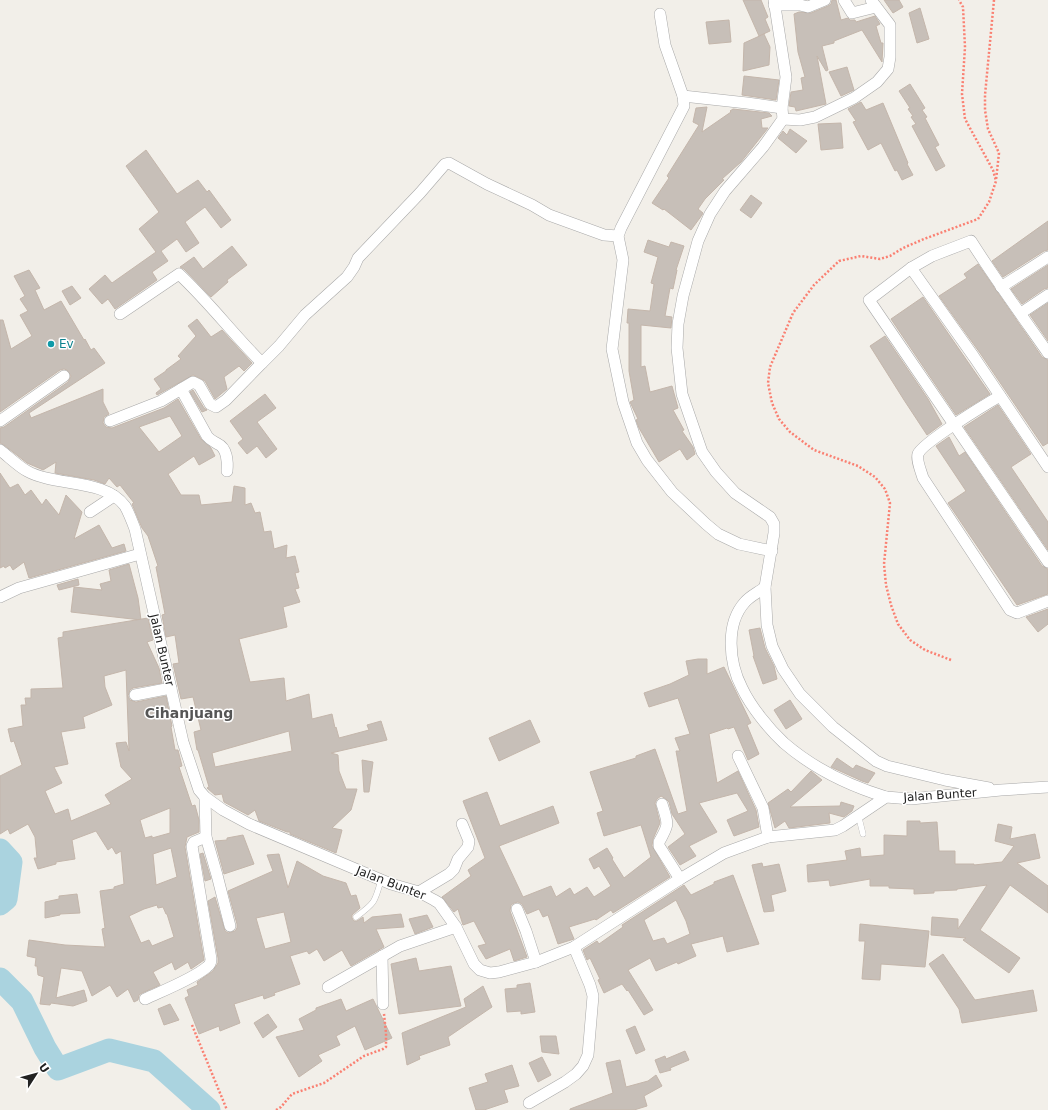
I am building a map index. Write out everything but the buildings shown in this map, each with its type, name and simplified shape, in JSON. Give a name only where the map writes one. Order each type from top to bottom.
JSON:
[{"type":"street","points":[[825,0],[808,7],[800,4],[774,2],[786,77],[782,108],[783,119],[763,147],[725,191],[710,214],[691,261],[678,324],[679,370],[682,394],[702,452],[716,472],[735,493],[770,517],[774,524],[772,551],[765,587],[767,625],[772,646],[783,669],[800,694],[833,728],[876,761],[887,766],[945,780],[1001,790]]},
{"type":"street","points":[[783,119],[800,120],[815,117],[854,98],[877,82],[888,69],[890,57],[890,25],[873,4],[852,13],[844,0]]},
{"type":"street","points":[[660,14],[666,45],[683,96],[684,106],[618,236],[622,260],[612,349],[623,402],[637,443],[647,460],[672,492],[718,534],[739,544],[772,551]]},
{"type":"street","points":[[683,96],[782,108]]},
{"type":"street","points":[[110,422],[161,401],[193,382],[199,385],[210,404],[216,407],[226,400],[280,346],[305,315],[346,277],[354,267],[358,258],[420,193],[445,164],[449,163],[549,215],[604,235],[618,236]]},
{"type":"street","points":[[1048,353],[970,241],[932,256],[911,268],[869,300],[1048,562]]},
{"type":"street","points":[[1001,287],[1048,257]]},
{"type":"street","points":[[911,268],[1048,466]]},
{"type":"street","points":[[120,314],[179,274],[212,307],[246,347],[262,363]]},
{"type":"street","points":[[1021,313],[1048,295]]},
{"type":"street","points":[[0,421],[64,376]]},
{"type":"street","points":[[181,389],[206,436],[212,442],[219,444],[223,448],[227,458],[228,471]]},
{"type":"street","points":[[1000,396],[921,448],[918,455],[923,478],[1010,610],[1017,613],[1048,601]]},
{"type":"street","name":"Jalan Bunter","points":[[0,450],[27,471],[58,480],[102,489],[114,496],[124,505],[135,529],[183,742],[192,773],[199,790],[205,797],[223,810],[249,824],[381,880],[419,892],[439,903],[456,927],[474,964],[484,972],[499,972],[536,962],[574,947],[680,879],[724,853],[768,837],[835,830],[886,797],[911,799],[1048,787]]},
{"type":"street","points":[[90,512],[114,496]]},
{"type":"street","points":[[0,597],[19,588],[140,554]]},
{"type":"street","points":[[765,587],[746,600],[738,611],[734,623],[731,649],[733,662],[741,688],[766,725],[785,744],[838,778],[870,792],[886,797]]},
{"type":"street","points":[[135,696],[171,688]]},
{"type":"street","points":[[738,756],[762,808],[768,837]]},
{"type":"street","points":[[205,797],[206,837],[230,926]]},
{"type":"street","points":[[662,804],[667,828],[659,842],[659,846],[680,879]]},
{"type":"street","points":[[419,892],[449,874],[454,869],[458,859],[468,847],[469,841],[462,824]]},
{"type":"street","points":[[145,999],[190,977],[211,963],[208,931],[192,846],[194,842],[206,837]]},
{"type":"street","points":[[516,909],[526,931],[536,962]]},
{"type":"street","points":[[328,987],[400,946],[456,927]]},
{"type":"street","points":[[529,1103],[576,1074],[583,1066],[588,1055],[593,996],[574,947]]},
{"type":"street","points":[[382,956],[382,1004]]},
{"type":"lane","points":[[850,821],[859,818],[863,834]]},
{"type":"lane","points":[[356,917],[370,907],[376,899],[381,880]]},
{"type":"path","points":[[994,0],[985,95],[985,110],[988,129],[999,153],[996,181]]},
{"type":"path","points":[[276,1110],[281,1107],[292,1094],[324,1083],[364,1056],[386,1047],[386,1033],[382,1004]]},
{"type":"path","points":[[192,1025],[227,1110]]},
{"type":"waterway","points":[[0,850],[11,862],[6,899],[0,904]]},
{"type":"waterway","points":[[0,979],[22,1001],[45,1048],[58,1069],[109,1050],[154,1061],[209,1110]]},
{"type":"place","name":"Ev","points":[[51,344]]},
{"type":"district","name":"Cihanjuang","points":[[189,713]]}]
